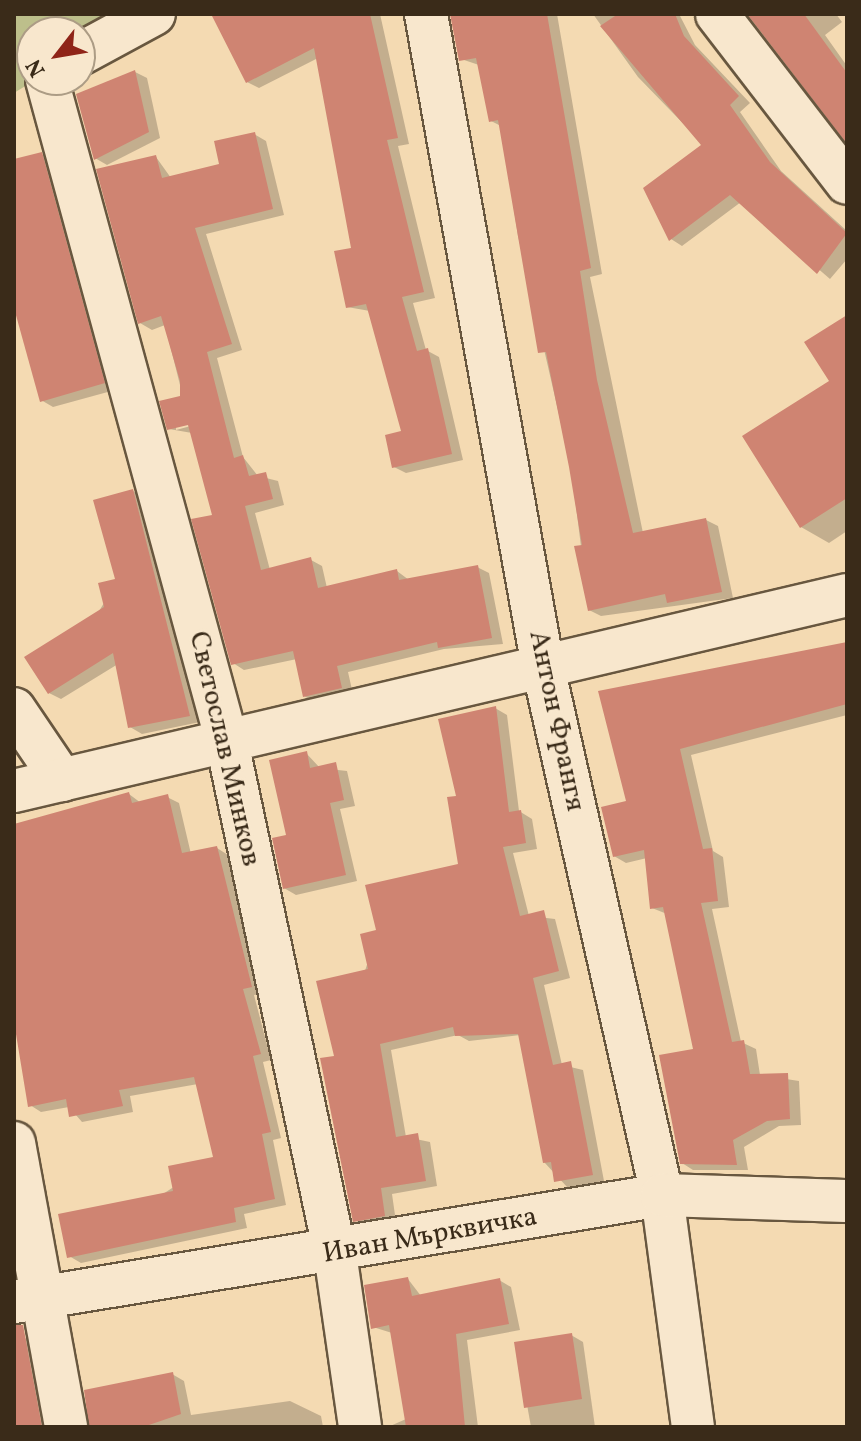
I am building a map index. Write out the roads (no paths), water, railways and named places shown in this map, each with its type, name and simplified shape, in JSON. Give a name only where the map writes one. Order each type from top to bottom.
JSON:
[{"type":"street","points":[[96,45],[154,14]]},
{"type":"street","name":"Антон Франгя","points":[[426,14],[543,667],[662,1195],[693,1427]]},
{"type":"street","points":[[717,14],[847,183]]},
{"type":"street","name":"Светослав Минков","points":[[51,96],[226,738],[335,1253],[360,1427]]},
{"type":"street","points":[[14,791],[226,738],[847,595]]},
{"type":"street","points":[[14,709],[62,780]]},
{"type":"street","points":[[14,1143],[28,1299],[66,1427]]},
{"type":"street","name":"Иван Мърквичка","points":[[28,1299],[335,1253],[662,1195],[847,1201]]}]
